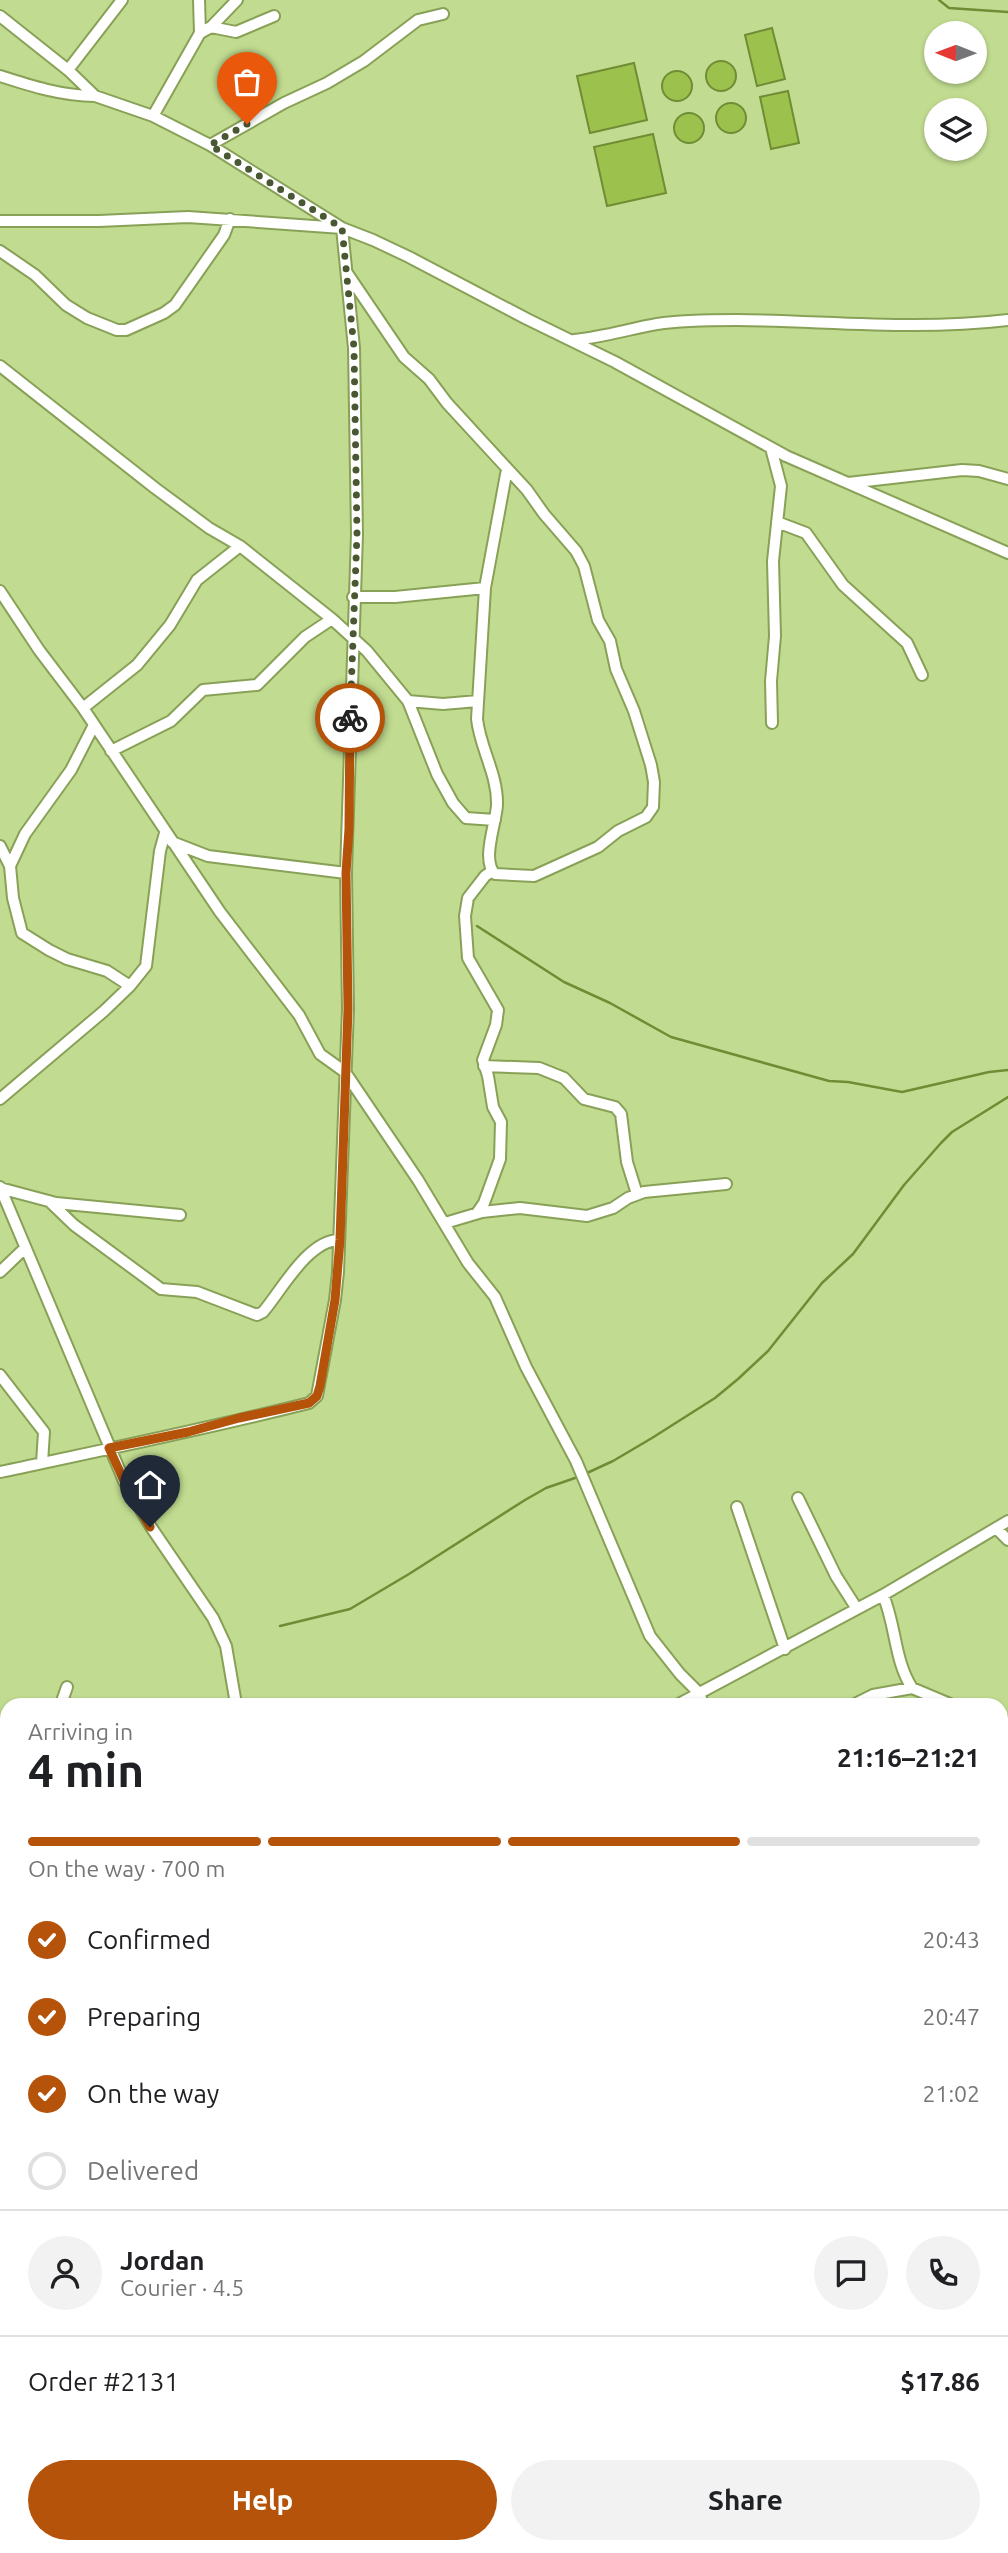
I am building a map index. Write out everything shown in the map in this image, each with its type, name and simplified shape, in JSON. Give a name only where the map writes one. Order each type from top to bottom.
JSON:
[{"type":"street","points":[[68,70],[122,0]]},
{"type":"street","points":[[153,116],[200,33],[199,0]]},
{"type":"street","points":[[200,33],[211,27],[237,0]]},
{"type":"street","points":[[210,145],[364,61],[418,20],[443,14]]},
{"type":"street","points":[[0,16],[68,70],[95,96]]},
{"type":"street","points":[[211,27],[236,32],[274,16]]},
{"type":"street","points":[[0,76],[56,92],[95,96],[153,116],[210,145],[342,228],[409,257],[571,340],[771,448],[1008,553]]},
{"type":"street","points":[[0,221],[99,222],[188,217],[342,228]]},
{"type":"street","points":[[0,251],[29,270],[75,312],[106,327],[126,330],[171,310],[224,235],[230,219]]},
{"type":"street","points":[[0,1472],[188,1432],[314,1400],[320,1386],[335,1300],[340,1240],[348,1009],[346,873],[357,534],[354,348],[342,228]]},
{"type":"street","points":[[346,272],[404,357],[429,379],[571,544],[584,566],[598,620],[610,641],[616,669],[647,750],[653,774],[653,807],[646,817],[618,831],[598,847],[534,876],[503,876],[492,871]]},
{"type":"street","points":[[571,340],[605,337],[662,324],[693,321],[737,320],[909,327],[1008,320]]},
{"type":"street","points":[[0,366],[155,488],[209,528],[240,546],[332,619],[367,651],[408,701],[437,774],[453,803],[466,818],[495,820]]},
{"type":"street","points":[[771,448],[781,486],[773,561],[775,636],[770,708],[772,723]]},
{"type":"street","points":[[492,871],[489,858],[497,803],[495,785],[479,733],[478,701],[485,589],[507,469]]},
{"type":"street","points":[[847,483],[962,470],[979,471],[1008,479]]},
{"type":"street","points":[[777,522],[807,533],[843,585],[907,643],[922,675]]},
{"type":"street","points":[[83,708],[137,665],[170,625],[197,580],[240,546]]},
{"type":"street","points":[[353,597],[395,597],[485,589]]},
{"type":"street","points":[[0,591],[83,708],[220,912],[299,1014],[320,1054],[345,1072],[445,1223],[468,1264],[495,1297],[526,1367],[576,1461],[650,1636],[701,1698]]},
{"type":"street","points":[[111,751],[172,721],[203,691],[257,685],[305,637],[332,619]]},
{"type":"street","points":[[408,701],[443,704],[478,701]]},
{"type":"street","points":[[10,866],[25,834],[71,771],[94,725]]},
{"type":"street","points":[[169,837],[208,856],[346,873]]},
{"type":"street","points":[[0,1099],[104,1012],[146,966],[160,851],[169,837]]},
{"type":"street","points":[[0,846],[10,866],[13,898],[22,933],[48,950],[67,959],[107,971],[130,986]]},
{"type":"street","points":[[477,1213],[486,1198],[500,1159],[500,1122],[493,1107],[484,1066],[485,1052],[496,1025],[498,1010],[468,958],[464,916],[468,898],[492,871]]},
{"type":"street","points":[[0,902],[13,898]]},
{"type":"street","points":[[484,1066],[539,1068],[564,1078],[584,1099],[615,1107],[621,1114],[626,1162],[637,1194]]},
{"type":"street","points":[[445,1223],[477,1213],[520,1208],[587,1216],[613,1208],[637,1194],[726,1184]]},
{"type":"street","points":[[0,1187],[49,1201],[180,1215]]},
{"type":"street","points":[[0,1187],[124,1481],[150,1527],[214,1618],[226,1646],[235,1698]]},
{"type":"street","points":[[49,1201],[74,1225],[161,1289],[197,1292],[257,1315],[263,1312],[311,1254],[327,1241],[340,1240]]},
{"type":"street","points":[[0,1272],[26,1248]]},
{"type":"street","points":[[0,1375],[44,1432],[42,1463]]},
{"type":"street","points":[[798,1498],[843,1589],[857,1609]]},
{"type":"street","points":[[737,1507],[785,1649]]},
{"type":"street","points":[[690,1698],[883,1595],[1008,1521]]},
{"type":"street","points":[[996,1528],[1008,1540]]},
{"type":"street","points":[[883,1595],[892,1621],[901,1666],[912,1688]]},
{"type":"street","points":[[63,1698],[68,1687]]},
{"type":"street","points":[[867,1698],[912,1688],[936,1698]]},
{"type":"shaded area","points":[[772,28],[785,79],[757,86],[745,35]]},
{"type":"shaded area","points":[[721,61],[732,65],[736,76],[732,87],[721,91],[710,87],[706,76],[710,65]]},
{"type":"shaded area","points":[[634,63],[647,120],[590,133],[577,76]]},
{"type":"shaded area","points":[[677,71],[688,75],[692,86],[688,97],[677,101],[666,97],[662,86],[666,75]]},
{"type":"shaded area","points":[[788,91],[799,143],[771,149],[760,97]]},
{"type":"shaded area","points":[[731,103],[742,107],[746,118],[742,129],[731,133],[720,129],[716,118],[720,107]]},
{"type":"shaded area","points":[[689,113],[700,117],[704,128],[700,139],[689,143],[678,139],[674,128],[678,117]]},
{"type":"shaded area","points":[[653,134],[666,193],[607,206],[594,147]]},
{"type":"waterway","points":[[939,0],[949,8],[1008,12]]},
{"type":"waterway","points":[[477,926],[564,982],[610,1003],[671,1037],[829,1081],[902,1092],[1008,1070]]},
{"type":"waterway","points":[[587,1473],[652,1438],[715,1398],[738,1379],[768,1351],[822,1283],[853,1254],[904,1185],[941,1143],[952,1132],[1008,1097]]},
{"type":"waterway","points":[[280,1626],[350,1609],[525,1500],[546,1488],[575,1478]]},
{"type":"way so far","points":[[247,124],[210,145],[342,228],[354,348],[357,534],[350,718]]},
{"type":"route","points":[[150,1527],[109,1448],[137,1444],[309,1403],[317,1396],[320,1386],[335,1300],[340,1240],[348,1009],[346,873],[350,718]]}]
